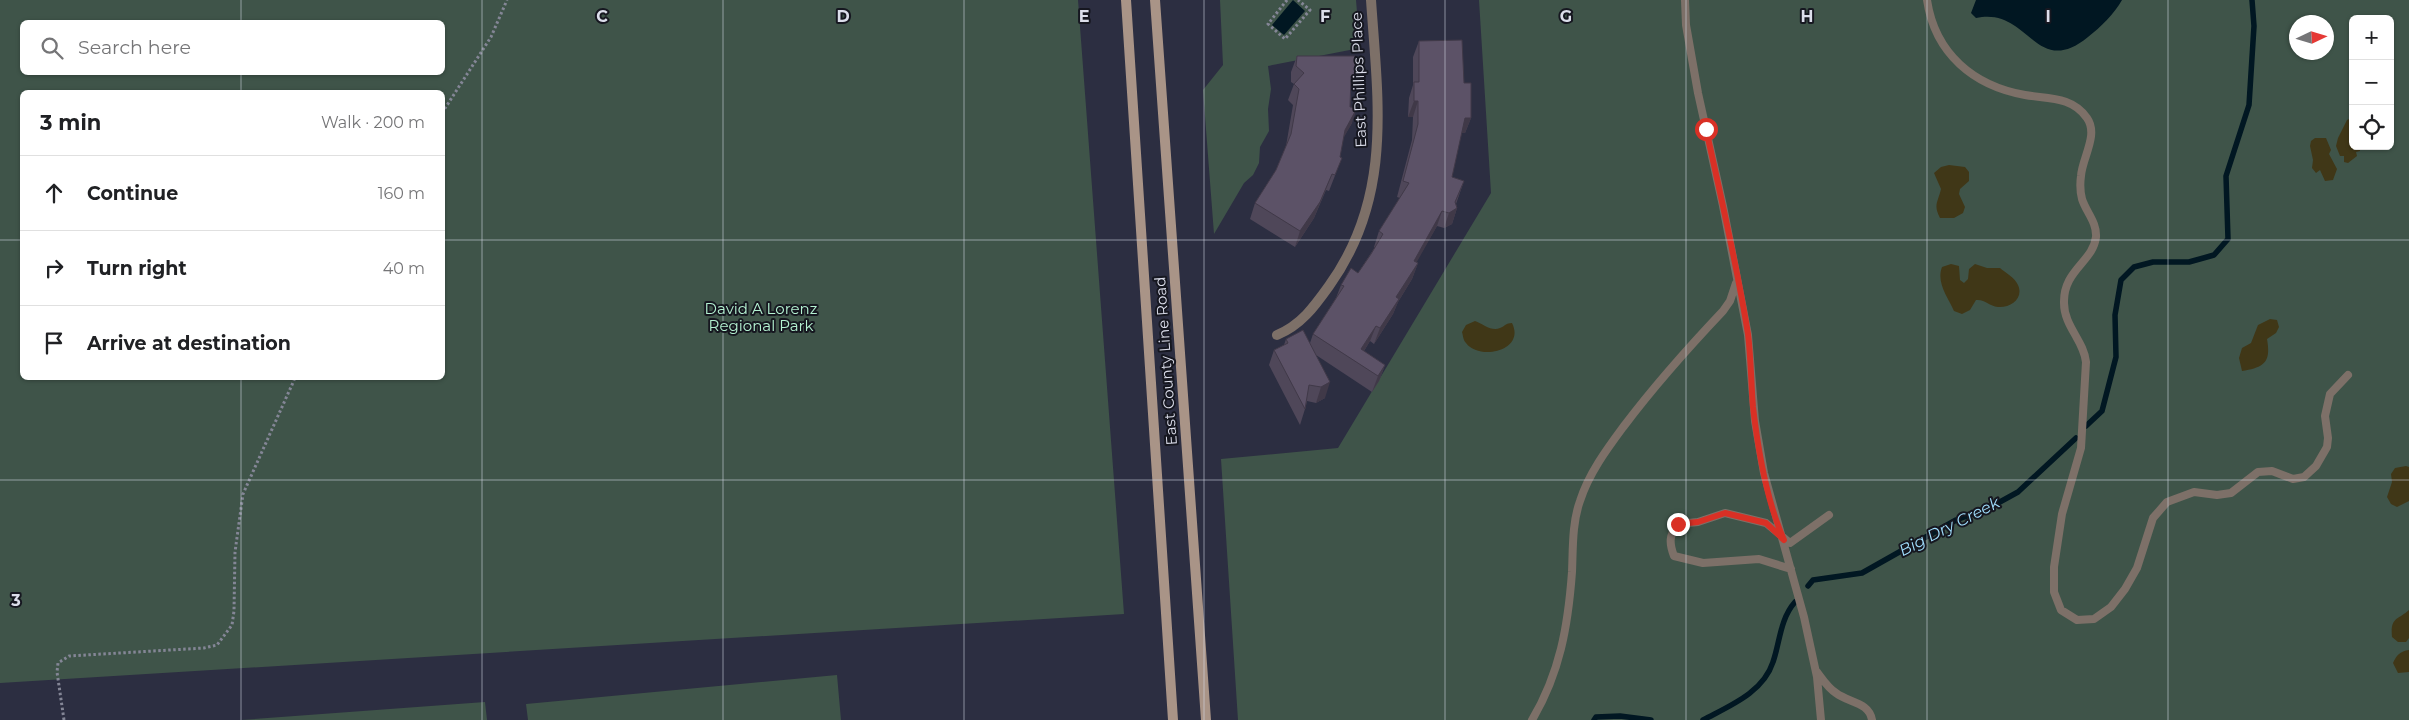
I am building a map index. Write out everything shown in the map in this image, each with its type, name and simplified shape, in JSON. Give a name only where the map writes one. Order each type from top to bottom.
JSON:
[{"type":"main road","name":"East County Line Road","points":[[1126,0],[1173,720]]},
{"type":"main road","name":"East County Line Road","points":[[1155,0],[1206,720]]},
{"type":"street","name":"East Phillips Place","points":[[1277,336],[1287,331],[1310,312],[1335,278],[1366,210],[1374,180],[1379,127],[1371,0]]},
{"type":"lane","points":[[1685,0],[1686,25],[1698,93],[1748,335],[1753,406],[1760,446],[1776,519],[1784,540],[1804,616],[1815,669],[1822,719]]},
{"type":"lane","points":[[1927,0],[1933,26],[1946,49],[1962,67],[1984,84],[2027,96],[2054,98],[2073,105],[2087,118],[2091,130],[2080,174],[2080,187],[2082,200],[2095,225],[2096,238],[2092,250],[2076,268],[2066,284],[2064,304],[2069,325],[2084,349],[2086,362],[2081,448],[2073,471],[2057,542],[2054,592],[2062,610],[2077,620],[2094,619],[2111,607],[2125,590],[2137,568],[2153,518],[2167,502],[2194,492],[2217,495],[2231,493],[2258,472],[2272,471],[2293,479],[2304,477],[2316,466],[2327,447],[2328,438],[2325,416],[2330,394],[2348,376]]},
{"type":"lane","points":[[1532,720],[1556,671],[1569,601],[1574,530],[1579,501],[1591,475],[1612,442],[1667,370],[1723,311],[1736,288],[1736,274]]},
{"type":"lane","points":[[1723,311],[1731,308],[1743,310]]},
{"type":"lane","points":[[1791,569],[1759,559],[1739,559],[1718,563],[1689,561],[1674,556],[1670,546],[1671,532],[1678,524],[1698,522],[1725,513],[1766,523],[1784,540],[1790,543],[1829,515]]},
{"type":"lane","points":[[1815,669],[1827,686],[1837,695],[1865,707],[1871,713],[1872,720]]},
{"type":"path","points":[[445,108],[491,37],[507,0]]},
{"type":"path","points":[[1287,0],[1268,24],[1285,39],[1310,10],[1298,0]]},
{"type":"path","points":[[64,720],[57,672],[58,662],[69,656],[204,648],[217,645],[224,638],[232,625],[234,612],[235,552],[243,494],[294,380]]},
{"type":"green space","name":"David A Lorenz Regional Park","points":[[0,0],[1078,0],[1124,614],[0,683]]},
{"type":"green space","points":[[1220,0],[1356,0],[1360,48],[1268,66],[1271,89],[1268,109],[1269,131],[1260,147],[1259,163],[1253,175],[1244,183],[1214,234],[1203,90],[1223,65]]},
{"type":"green space","points":[[1479,0],[2409,0],[2409,720],[1238,720],[1221,459],[1338,448],[1491,193]]},
{"type":"green space","points":[[837,675],[841,720],[528,720],[526,704]]},
{"type":"green space","points":[[485,702],[487,720],[241,720]]},
{"type":"sand","points":[[2349,119],[2349,150],[2360,150],[2356,152],[2357,156],[2348,163],[2344,162],[2344,156],[2340,156],[2336,146]]},
{"type":"sand","points":[[2315,138],[2326,138],[2331,150],[2329,154],[2337,169],[2333,180],[2325,181],[2320,170],[2316,173],[2312,168],[2313,160],[2310,146],[2311,141]]},
{"type":"sand","points":[[1949,165],[1965,167],[1969,172],[1969,181],[1960,189],[1959,194],[1965,207],[1963,213],[1954,218],[1940,218],[1936,207],[1941,189],[1934,173],[1941,167]]},
{"type":"sand","points":[[1951,264],[1959,266],[1960,280],[1964,283],[1968,279],[1969,269],[1975,264],[1987,268],[2000,268],[2017,282],[2018,298],[2012,304],[2003,307],[1976,300],[1970,310],[1962,314],[1954,311],[1940,279],[1942,267]]},
{"type":"sand","points":[[2270,319],[2277,320],[2279,327],[2276,333],[2267,339],[2268,353],[2265,362],[2256,368],[2242,371],[2239,358],[2242,348],[2251,343],[2258,325]]},
{"type":"sand","points":[[1475,321],[1494,329],[1512,323],[1515,333],[1513,340],[1507,346],[1490,352],[1472,348],[1465,342],[1462,332],[1466,325]]},
{"type":"sand","points":[[2409,467],[2409,501],[2397,507],[2391,504],[2387,497],[2392,482],[2391,474],[2395,468]]},
{"type":"sand","points":[[2409,610],[2409,638],[2406,642],[2398,642],[2392,637],[2392,626],[2396,620]]},
{"type":"sand","points":[[2409,650],[2409,672],[2398,673],[2393,663],[2394,660],[2401,653]]},
{"type":"water","points":[[1293,0],[1305,11],[1284,35],[1272,25]]},
{"type":"water","points":[[1976,0],[2122,0],[2107,20],[2088,37],[2070,48],[2056,50],[2043,47],[2008,22],[1994,17],[1976,18],[1971,13]]},
{"type":"building","points":[[1462,40],[1464,83],[1471,83],[1471,118],[1465,118],[1452,177],[1464,181],[1455,202],[1457,208],[1449,213],[1442,211],[1414,261],[1418,263],[1396,297],[1399,299],[1380,328],[1376,326],[1361,349],[1385,365],[1378,376],[1313,334],[1344,286],[1341,285],[1351,268],[1358,273],[1371,254],[1383,234],[1379,231],[1409,183],[1403,181],[1418,124],[1418,101],[1414,101],[1414,82],[1419,82],[1419,41]]},
{"type":"building","points":[[1297,56],[1355,56],[1355,76],[1351,76],[1350,107],[1357,108],[1345,130],[1340,157],[1342,158],[1335,175],[1332,174],[1320,202],[1300,231],[1255,203],[1276,170],[1291,134],[1299,89],[1294,84],[1304,73],[1296,66]]},
{"type":"building","points":[[1303,330],[1330,382],[1321,387],[1309,385],[1305,409],[1274,350],[1288,343],[1286,339]]},
{"type":"waterway","name":"Big Dry Creek","points":[[2086,426],[2102,411],[2116,357],[2115,315],[2121,280],[2134,267],[2153,262],[2189,262],[2214,255],[2228,239],[2226,176],[2249,105],[2254,26],[2252,0]]},
{"type":"waterway","name":"Big Dry Creek","points":[[1808,586],[1813,580],[1862,573],[1956,520],[1989,508],[2018,492],[2076,438]]},
{"type":"waterway","name":"Big Dry Creek","points":[[1703,720],[1734,704],[1762,682],[1773,662],[1783,623],[1795,602]]},
{"type":"waterway","name":"Big Dry Creek","points":[[1594,720],[1596,717],[1620,716],[1651,720]]},
{"type":"route","points":[[1678,524],[1698,522],[1725,513],[1766,523],[1784,540],[1778,526],[1764,473],[1753,406],[1748,335],[1706,129]]}]
